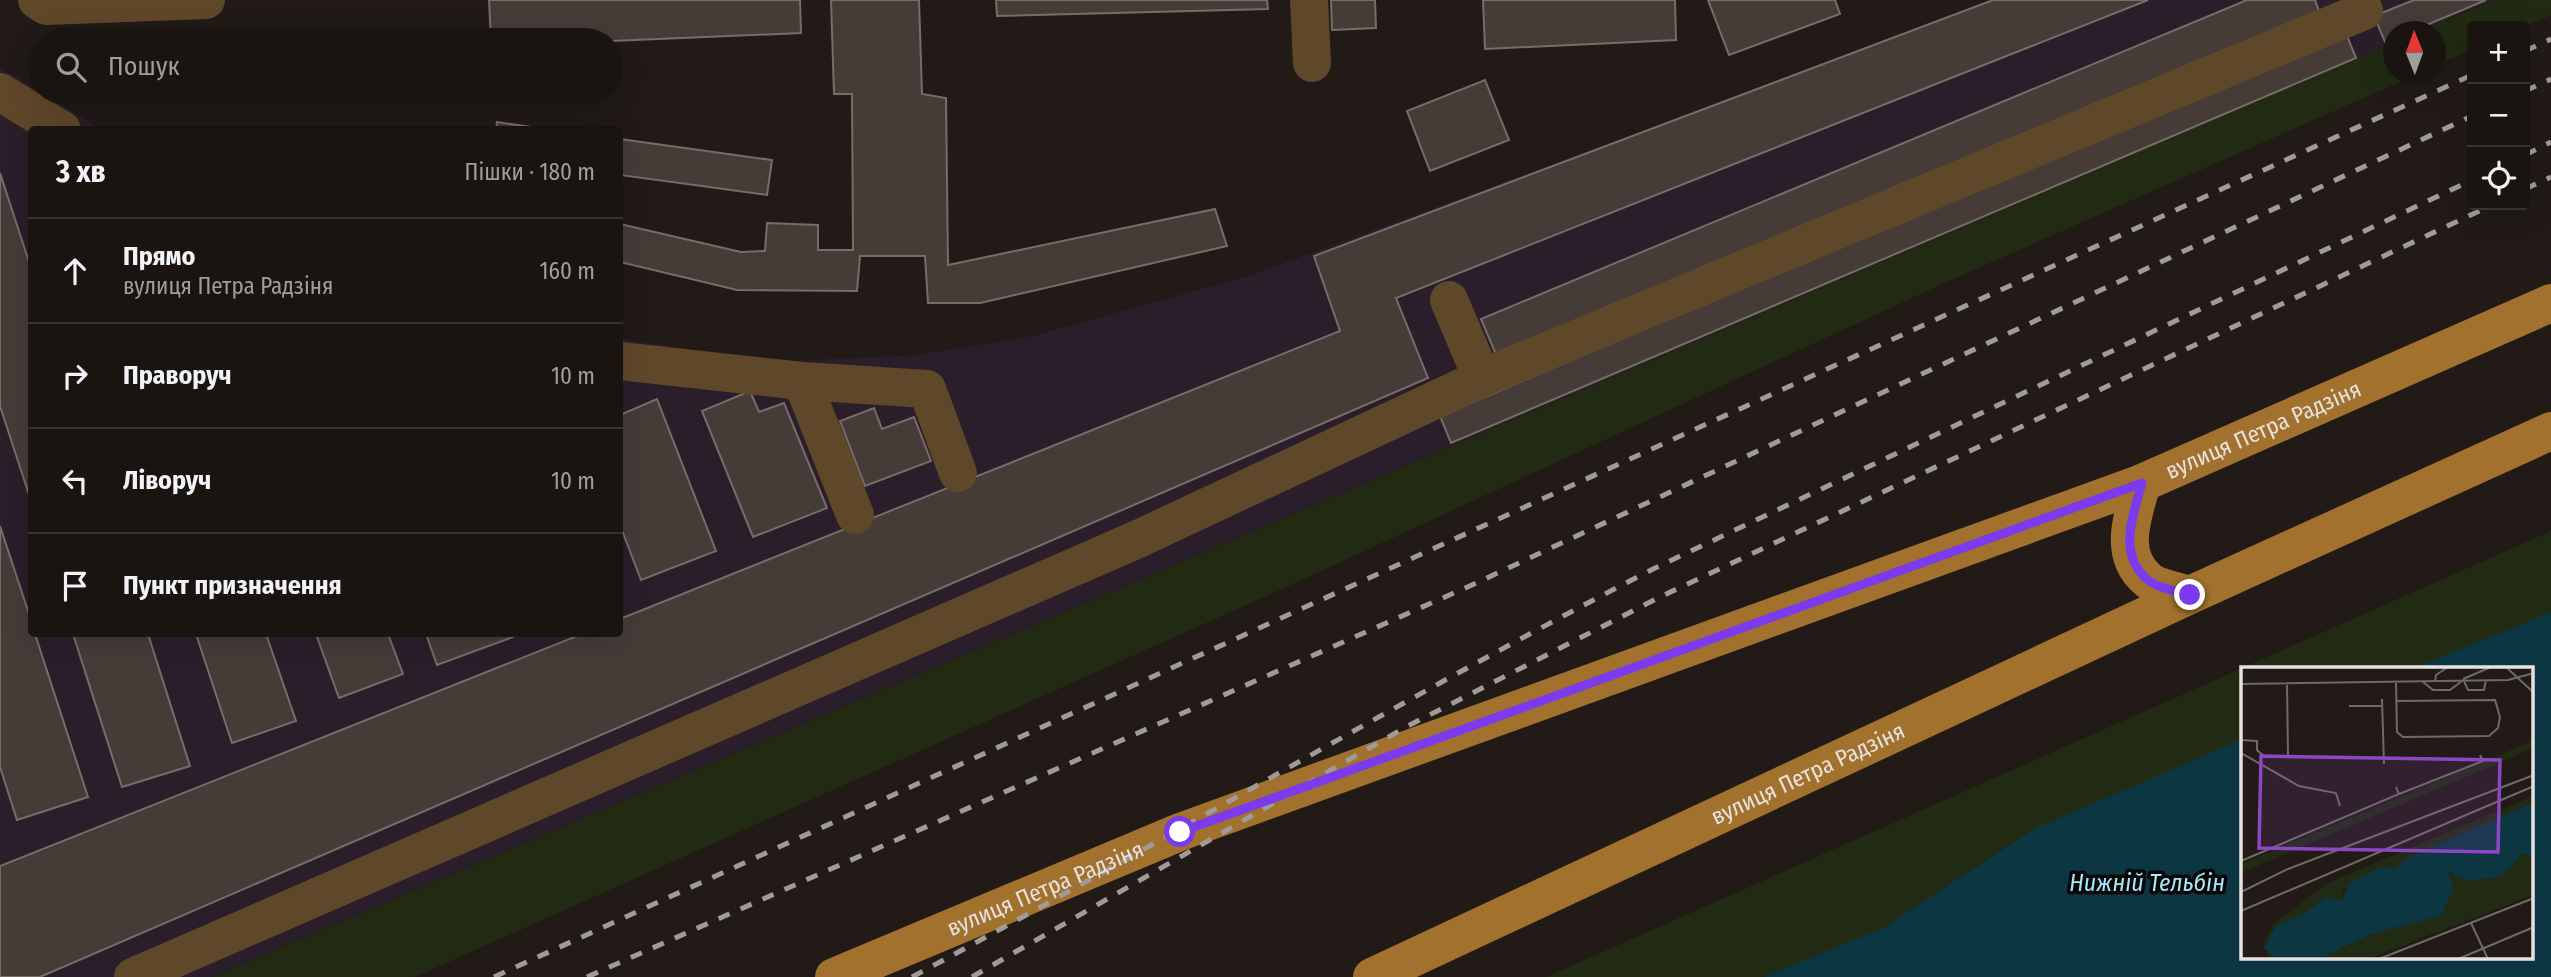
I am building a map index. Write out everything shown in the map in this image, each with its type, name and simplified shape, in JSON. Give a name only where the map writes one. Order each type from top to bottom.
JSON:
[{"type":"main road","name":"вулиця Петра Радзіня","points":[[834,977],[1180,832],[2142,483],[2551,303]]},
{"type":"main road","name":"вулиця Петра Радзіня","points":[[1372,977],[2190,595],[2551,431]]},
{"type":"main road","points":[[2142,483],[2128,535],[2132,560],[2149,582],[2190,595]]},
{"type":"lane","points":[[37,0],[46,6],[206,0]]},
{"type":"lane","points":[[1309,0],[1312,63]]},
{"type":"lane","points":[[133,977],[1125,544],[1482,378],[2364,11],[2360,0]]},
{"type":"lane","points":[[0,92],[55,126]]},
{"type":"lane","points":[[1449,300],[1482,378]]},
{"type":"lane","points":[[623,361],[802,381],[927,389],[958,473]]},
{"type":"lane","points":[[802,381],[855,515]]},
{"type":"shaded area","points":[[2002,0],[2494,0],[2445,21],[2383,21],[2383,47],[212,977],[0,977],[0,67],[28,84],[28,105],[61,105],[95,126],[28,126],[28,637],[623,637],[623,338],[767,362],[916,355],[1033,336],[1248,276]]},
{"type":"green space","points":[[2494,0],[2551,0],[2551,15],[2530,24],[2530,21],[2467,21],[2467,51],[2446,61],[2445,21]]},
{"type":"green space","points":[[2383,47],[2383,84],[2395,84],[1949,281],[1291,585],[415,977],[212,977]]},
{"type":"green space","points":[[2551,531],[2551,687],[2534,671],[2534,667],[2245,667]]},
{"type":"green space","points":[[2241,669],[2241,819],[1895,977],[1546,977]]},
{"type":"water","name":"Нижній Тельбін","points":[[2551,612],[2551,977],[1764,977],[1883,928],[2036,828],[2241,740],[2241,960],[2534,960],[2534,667],[2416,667]]},
{"type":"building","points":[[489,0],[800,0],[801,33],[623,40],[623,28],[490,28]]},
{"type":"building","points":[[831,0],[919,0],[922,94],[946,98],[948,265],[1215,209],[1227,246],[980,303],[928,303],[925,256],[860,256],[857,291],[737,290],[623,263],[623,225],[741,252],[765,251],[767,223],[818,225],[818,250],[853,250],[852,94],[834,94]]},
{"type":"building","points":[[996,0],[1267,0],[1268,9],[997,16]]},
{"type":"building","points":[[1331,0],[1375,0],[1376,28],[1332,30]]},
{"type":"building","points":[[1483,0],[1675,0],[1676,40],[1485,49]]},
{"type":"building","points":[[1708,0],[1835,0],[1840,14],[1729,55]]},
{"type":"building","points":[[1993,0],[2148,0],[1396,298],[1428,378],[40,977],[0,977],[0,866],[574,637],[623,637],[623,618],[1340,331],[1314,256]]},
{"type":"building","points":[[2247,0],[2315,0],[2320,14],[1497,357],[1481,319]]},
{"type":"building","points":[[2414,0],[2486,0],[2436,21],[2383,21],[2383,37],[2374,16]]},
{"type":"building","points":[[2345,31],[2356,58],[1451,443],[1440,416]]},
{"type":"building","points":[[1485,80],[1509,140],[1430,171],[1407,111]]},
{"type":"building","points":[[497,122],[524,126],[496,126]]},
{"type":"building","points":[[623,139],[772,160],[767,195],[623,175]]},
{"type":"building","points":[[0,173],[28,259],[28,492],[0,406]]},
{"type":"building","points":[[750,391],[759,412],[784,403],[827,508],[753,537],[702,411]]},
{"type":"building","points":[[657,399],[716,551],[641,580],[623,533],[623,414]]},
{"type":"building","points":[[874,408],[882,429],[914,417],[931,461],[865,486],[840,421]]},
{"type":"building","points":[[0,526],[28,611],[28,637],[36,637],[88,797],[17,820],[0,767]]},
{"type":"building","points":[[74,637],[149,637],[190,766],[122,787]]},
{"type":"building","points":[[197,637],[267,637],[296,721],[232,743]]},
{"type":"building","points":[[317,637],[389,637],[403,674],[339,698]]},
{"type":"building","points":[[427,637],[513,637],[437,665]]},
{"type":"railway","points":[[2530,49],[2551,39]]},
{"type":"railway","points":[[494,977],[2467,77]]},
{"type":"railway","points":[[2530,89],[2551,79]]},
{"type":"railway","points":[[587,977],[1472,585],[2467,118]]},
{"type":"railway","points":[[2530,152],[2551,142]]},
{"type":"railway","points":[[2530,187],[2551,177]]},
{"type":"railway","points":[[912,977],[1466,668],[1653,569],[2467,182]]},
{"type":"railway","points":[[972,977],[1404,728],[1662,596],[2481,210]]},
{"type":"route","points":[[1180,832],[2142,483],[2128,535],[2132,560],[2149,582],[2190,595]]}]
